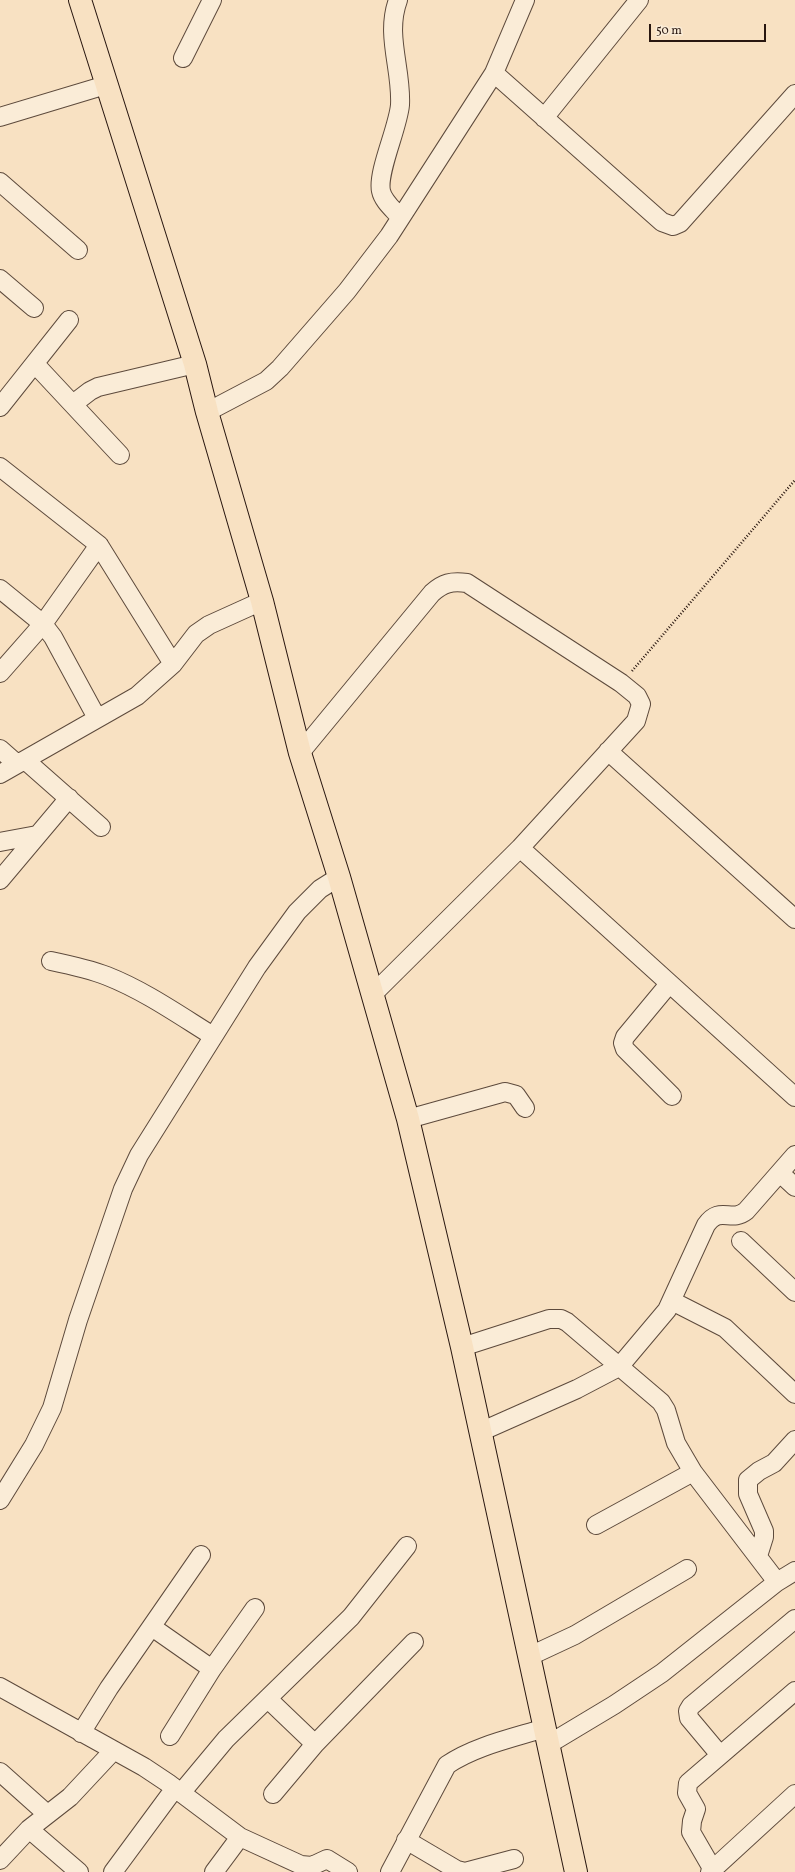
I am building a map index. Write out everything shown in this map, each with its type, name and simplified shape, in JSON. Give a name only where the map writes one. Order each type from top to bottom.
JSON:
[{"type":"main road","points":[[80,0],[195,364],[207,412],[262,601],[300,753],[339,877],[408,1119],[462,1347],[576,1872]]},
{"type":"street","points":[[183,58],[212,0]]},
{"type":"street","points":[[398,0],[394,12],[392,31],[400,105],[380,183],[383,198],[400,217]]},
{"type":"street","points":[[207,412],[266,381],[280,368],[346,291],[389,236],[494,73],[526,0]]},
{"type":"street","points":[[544,118],[639,0]]},
{"type":"street","points":[[494,73],[662,222],[674,226],[680,223],[795,94]]},
{"type":"street","points":[[0,117],[106,85]]},
{"type":"street","points":[[0,182],[78,250]]},
{"type":"street","points":[[0,280],[34,308]]},
{"type":"street","points":[[0,407],[69,320]]},
{"type":"street","points":[[35,364],[120,456]]},
{"type":"street","points":[[73,404],[98,387],[195,364]]},
{"type":"street","points":[[0,467],[99,545],[172,664]]},
{"type":"street","points":[[0,673],[43,624],[99,545]]},
{"type":"street","points":[[300,753],[432,594],[442,585],[454,581],[466,583],[621,684],[637,696],[641,704],[640,712],[636,721],[520,848],[372,995]]},
{"type":"street","points":[[0,589],[43,624],[62,651],[97,718]]},
{"type":"street","points":[[0,774],[137,696],[172,664],[196,634],[209,625],[262,601]]},
{"type":"street","points":[[0,749],[21,762],[69,798],[101,827]]},
{"type":"street","points":[[608,751],[795,919]]},
{"type":"street","points":[[0,880],[69,798]]},
{"type":"street","points":[[0,842],[37,835]]},
{"type":"street","points":[[520,848],[668,984],[795,1097]]},
{"type":"street","points":[[0,1500],[34,1445],[52,1408],[78,1320],[131,1170],[248,980],[297,912],[320,889],[339,877]]},
{"type":"street","points":[[51,961],[97,972],[118,981],[142,993],[213,1036]]},
{"type":"street","points":[[668,984],[625,1037],[623,1043],[625,1049],[672,1096]]},
{"type":"street","points":[[408,1119],[505,1092],[516,1095],[526,1108]]},
{"type":"street","points":[[480,1432],[577,1389],[619,1367],[667,1310],[711,1217],[723,1214],[741,1215],[795,1155]]},
{"type":"street","points":[[780,1173],[795,1187]]},
{"type":"street","points":[[741,1241],[795,1292]]},
{"type":"street","points":[[672,1300],[725,1328],[795,1394]]},
{"type":"street","points":[[462,1347],[554,1318],[567,1322],[664,1406],[676,1443],[693,1472],[777,1582]]},
{"type":"street","points":[[758,1556],[764,1537],[764,1531],[748,1494],[748,1480],[759,1471],[774,1463],[795,1440]]},
{"type":"street","points":[[596,1525],[693,1472]]},
{"type":"street","points":[[113,1872],[178,1790],[226,1739],[351,1617],[407,1546]]},
{"type":"street","points":[[81,1733],[201,1555]]},
{"type":"street","points":[[530,1656],[575,1636],[687,1569]]},
{"type":"street","points":[[390,1872],[447,1765],[454,1760],[493,1744],[547,1736],[614,1705],[662,1673],[777,1582],[795,1571]]},
{"type":"street","points":[[170,1736],[212,1669],[255,1608]]},
{"type":"street","points":[[720,1756],[689,1718],[688,1711],[691,1706],[795,1619]]},
{"type":"street","points":[[152,1627],[212,1669]]},
{"type":"street","points":[[273,1794],[315,1744],[414,1642]]},
{"type":"street","points":[[0,1686],[81,1733],[144,1767],[178,1790],[240,1837],[301,1865],[312,1866],[327,1859],[348,1872]]},
{"type":"street","points":[[795,1691],[688,1783],[686,1788],[687,1793],[696,1809],[692,1821],[691,1832],[711,1871],[795,1794]]},
{"type":"street","points":[[268,1699],[315,1744]]},
{"type":"street","points":[[0,1860],[29,1829],[70,1797],[113,1751]]},
{"type":"street","points":[[0,1772],[47,1814]]},
{"type":"street","points":[[29,1829],[79,1872]]},
{"type":"street","points":[[214,1872],[240,1837]]},
{"type":"street","points":[[406,1840],[457,1870],[465,1872],[514,1860]]},
{"type":"path","points":[[621,684],[795,480]]}]
